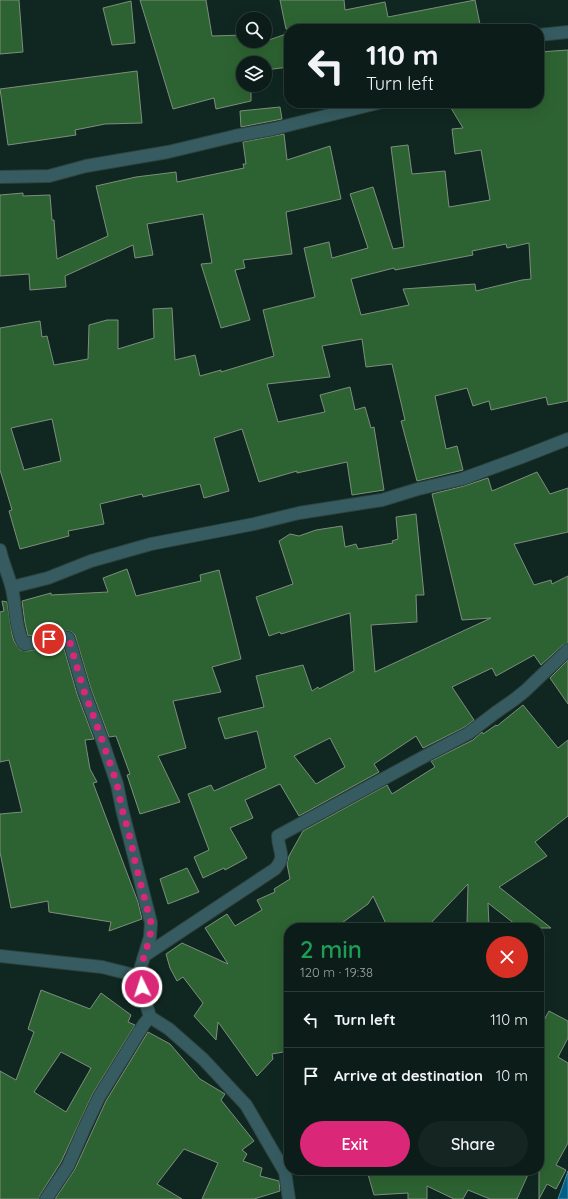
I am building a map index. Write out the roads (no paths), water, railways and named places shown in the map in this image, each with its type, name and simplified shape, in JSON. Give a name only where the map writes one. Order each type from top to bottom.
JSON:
[{"type":"street","points":[[544,34],[568,32]]},
{"type":"street","points":[[0,177],[48,176],[86,166],[168,152],[235,136],[273,129],[358,108]]},
{"type":"street","points":[[12,587],[48,578],[91,561],[151,544],[254,524],[299,513],[382,500],[418,489],[462,479],[568,439]]},
{"type":"street","points":[[0,550],[2,562],[12,587],[20,635],[24,644],[61,637],[68,638],[84,691],[117,784],[151,923],[150,937],[138,976],[150,1017],[169,1029],[203,1059],[246,1105],[284,1170]]},
{"type":"street","points":[[144,956],[275,869],[281,862],[282,856],[278,836],[469,733],[525,691],[568,650]]},
{"type":"street","points":[[0,956],[102,967],[138,976]]},
{"type":"street","points":[[46,1199],[68,1166],[99,1097],[144,1024],[150,1017]]},
{"type":"street","points":[[285,1175],[289,1199]]},
{"type":"water","points":[[568,1171],[568,1199],[558,1199]]}]
